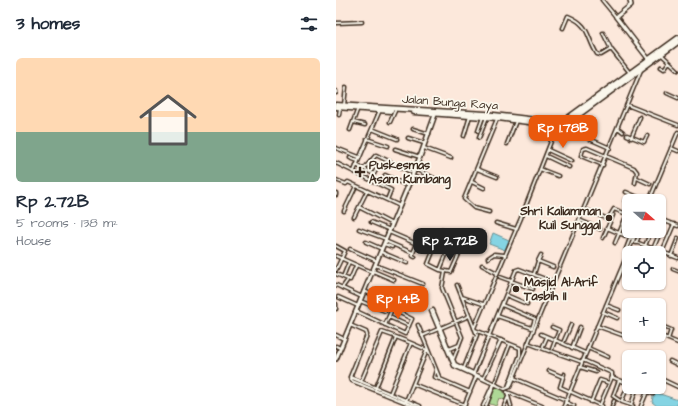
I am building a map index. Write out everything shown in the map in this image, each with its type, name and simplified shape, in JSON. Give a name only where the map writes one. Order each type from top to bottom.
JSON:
[{"type":"main road","name":"Jalan Bunga Raya","points":[[380,109],[436,112],[518,120],[557,126],[567,123],[678,38]]},
{"type":"main road","name":"Jalan Bunga Raya","points":[[649,61],[662,54],[678,42]]},
{"type":"main road","name":"Jalan Bunga Raya","points":[[337,107],[344,105],[561,123],[602,96]]},
{"type":"main road","name":"Jalan Bunga Raya","points":[[337,107],[358,107]]},
{"type":"street","points":[[602,0],[649,61]]},
{"type":"street","points":[[616,17],[631,5],[630,0]]},
{"type":"street","points":[[563,28],[566,17],[569,16],[585,27],[597,54],[601,55],[611,50]]},
{"type":"street","points":[[336,23],[362,22]]},
{"type":"street","points":[[603,33],[611,50],[631,74]]},
{"type":"street","points":[[662,54],[678,70]]},
{"type":"street","points":[[661,67],[664,69],[669,62]]},
{"type":"street","points":[[506,388],[514,378],[579,220],[607,157],[628,105],[640,67]]},
{"type":"street","points":[[344,105],[346,87]]},
{"type":"street","points":[[667,93],[678,98]]},
{"type":"street","points":[[628,105],[678,125]]},
{"type":"street","points":[[337,107],[339,115]]},
{"type":"street","points":[[350,130],[358,107]]},
{"type":"street","points":[[354,171],[380,109]]},
{"type":"street","points":[[390,122],[395,111]]},
{"type":"street","points":[[336,359],[424,148],[436,112]]},
{"type":"street","points":[[464,136],[470,116]]},
{"type":"street","points":[[478,131],[485,117]]},
{"type":"street","points":[[479,138],[485,117]]},
{"type":"street","points":[[631,138],[640,117]]},
{"type":"street","points":[[489,212],[476,209],[465,201],[498,118]]},
{"type":"street","points":[[507,144],[518,120]]},
{"type":"street","points":[[353,122],[365,125]]},
{"type":"street","points":[[474,329],[557,126]]},
{"type":"street","points":[[618,128],[623,132]]},
{"type":"street","points":[[372,129],[397,139]]},
{"type":"street","points":[[414,129],[429,134]]},
{"type":"street","points":[[651,194],[678,134]]},
{"type":"street","points":[[626,135],[644,142],[647,136]]},
{"type":"street","points":[[585,137],[610,148]]},
{"type":"street","points":[[408,138],[426,143]]},
{"type":"street","points":[[367,139],[388,146]]},
{"type":"street","points":[[336,148],[359,157]]},
{"type":"street","points":[[424,148],[451,158]]},
{"type":"street","points":[[603,165],[581,156],[583,149],[586,148],[636,169],[637,178],[635,183]]},
{"type":"street","points":[[672,148],[678,151]]},
{"type":"street","points":[[395,149],[420,157]]},
{"type":"street","points":[[548,150],[572,161]]},
{"type":"street","points":[[364,169],[376,155],[426,182]]},
{"type":"street","points":[[546,156],[569,167]]},
{"type":"street","points":[[350,158],[358,161]]},
{"type":"street","points":[[336,163],[391,190],[387,200]]},
{"type":"street","points":[[356,165],[374,174],[378,166]]},
{"type":"street","points":[[415,169],[440,181]]},
{"type":"street","points":[[477,169],[497,177]]},
{"type":"street","points":[[540,169],[558,176]]},
{"type":"street","points":[[385,175],[408,186]]},
{"type":"street","points":[[637,178],[650,184]]},
{"type":"street","points":[[336,180],[356,186],[400,206]]},
{"type":"street","points":[[472,182],[484,188]]},
{"type":"street","points":[[344,211],[356,186]]},
{"type":"street","points":[[354,217],[367,191]]},
{"type":"street","points":[[626,192],[631,194]]},
{"type":"street","points":[[350,198],[354,199]]},
{"type":"street","points":[[359,207],[392,224]]},
{"type":"street","points":[[584,210],[608,219],[614,209],[622,212]]},
{"type":"street","points":[[603,238],[613,215]]},
{"type":"street","points":[[579,220],[600,229]]},
{"type":"street","points":[[666,221],[678,226]]},
{"type":"street","points":[[371,222],[427,250]]},
{"type":"street","points":[[496,223],[516,229]]},
{"type":"street","points":[[665,246],[674,224]]},
{"type":"street","points":[[614,243],[622,226]]},
{"type":"street","points":[[607,228],[644,246],[648,238]]},
{"type":"street","points":[[359,229],[385,242],[413,253],[413,256],[415,257]]},
{"type":"street","points":[[442,229],[428,264],[449,273],[453,270],[459,254]]},
{"type":"street","points":[[636,243],[638,238]]},
{"type":"street","points":[[671,256],[678,238]]},
{"type":"street","points":[[628,246],[632,240]]},
{"type":"street","points":[[564,406],[632,240]]},
{"type":"street","points":[[366,242],[407,263]]},
{"type":"street","points":[[385,242],[392,247]]},
{"type":"street","points":[[413,253],[417,244]]},
{"type":"street","points":[[336,246],[345,250],[336,270]]},
{"type":"street","points":[[350,249],[376,263],[423,284]]},
{"type":"street","points":[[440,270],[448,250]]},
{"type":"street","points":[[488,258],[494,254],[504,255]]},
{"type":"street","points":[[666,254],[678,258]]},
{"type":"street","points":[[534,274],[541,255]]},
{"type":"street","points":[[336,256],[394,280]]},
{"type":"street","points":[[538,261],[553,267]]},
{"type":"street","points":[[343,277],[349,262]]},
{"type":"street","points":[[336,274],[350,280],[357,265]]},
{"type":"street","points":[[482,265],[497,273]]},
{"type":"street","points":[[413,384],[465,405],[489,335],[518,268],[554,282]]},
{"type":"street","points":[[674,269],[678,271]]},
{"type":"street","points":[[445,272],[442,286],[462,337],[453,360]]},
{"type":"street","points":[[500,277],[533,289]]},
{"type":"street","points":[[342,288],[347,281]]},
{"type":"street","points":[[336,285],[362,297]]},
{"type":"street","points":[[457,286],[476,337],[464,368]]},
{"type":"street","points":[[364,291],[398,306]]},
{"type":"street","points":[[506,295],[527,304]]},
{"type":"street","points":[[338,296],[358,306]]},
{"type":"street","points":[[462,297],[483,304]]},
{"type":"street","points":[[360,301],[385,311]]},
{"type":"street","points":[[336,304],[336,309]]},
{"type":"street","points":[[498,316],[532,328],[535,319],[502,305]]},
{"type":"street","points":[[606,305],[619,310]]},
{"type":"street","points":[[356,310],[385,325],[405,334],[412,318],[393,309],[385,325]]},
{"type":"street","points":[[495,384],[484,377],[475,374],[454,366],[439,328],[432,310],[431,311],[439,328],[449,349],[453,360],[456,365],[464,368],[475,374],[495,384],[506,388]]},
{"type":"street","points":[[603,312],[618,318]]},
{"type":"street","points":[[422,336],[469,316]]},
{"type":"street","points":[[388,317],[409,326]]},
{"type":"street","points":[[563,343],[571,324]]},
{"type":"street","points":[[350,325],[366,332],[367,335],[350,377],[375,389],[420,406]]},
{"type":"street","points":[[418,325],[440,379]]},
{"type":"street","points":[[597,326],[622,335]]},
{"type":"street","points":[[550,350],[558,330],[552,327]]},
{"type":"street","points":[[572,348],[580,327]]},
{"type":"street","points":[[666,328],[671,330],[668,339],[678,343]]},
{"type":"street","points":[[474,329],[520,348],[521,351],[506,388],[511,406]]},
{"type":"street","points":[[361,383],[382,332],[427,349]]},
{"type":"street","points":[[541,334],[586,354]]},
{"type":"street","points":[[336,335],[344,339]]},
{"type":"street","points":[[375,389],[396,337]]},
{"type":"street","points":[[543,346],[547,337]]},
{"type":"street","points":[[484,377],[500,340]]},
{"type":"street","points":[[528,343],[582,361],[612,373],[612,377],[601,406],[559,387],[564,375],[549,371]]},
{"type":"street","points":[[390,395],[411,344]]},
{"type":"street","points":[[449,349],[460,344]]},
{"type":"street","points":[[484,406],[495,384],[510,344]]},
{"type":"street","points":[[336,346],[340,348]]},
{"type":"street","points":[[588,348],[608,357]]},
{"type":"street","points":[[405,401],[427,349]]},
{"type":"street","points":[[670,361],[678,365]]},
{"type":"street","points":[[580,367],[596,372]]},
{"type":"street","points":[[436,370],[434,377],[470,392]]},
{"type":"street","points":[[612,377],[622,381]]},
{"type":"street","points":[[514,378],[574,406]]},
{"type":"street","points":[[591,402],[600,380],[610,383]]},
{"type":"street","points":[[619,380],[613,396],[622,400],[622,402],[632,405],[635,394]]},
{"type":"street","points":[[666,381],[678,387]]},
{"type":"street","points":[[507,392],[542,406]]},
{"type":"street","points":[[622,400],[625,394]]},
{"type":"street","points":[[641,406],[646,394]]},
{"type":"street","points":[[504,406],[508,397]]},
{"type":"street","points":[[405,401],[414,406]]},
{"type":"street","points":[[612,406],[614,402]]},
{"type":"green space","points":[[496,386],[502,388],[506,397],[505,400],[499,398],[496,406],[488,403]]},
{"type":"water","points":[[493,233],[509,240],[505,250],[489,244]]},
{"type":"water","points":[[654,394],[660,394],[678,400],[677,406],[657,406],[652,402]]},
{"type":"place","name":"Puskesmas Asam Kumbang","points":[[360,172]]},
{"type":"place","name":"Shri Kaliamman Kuil Sunggal","points":[[609,218]]},
{"type":"place","name":"Masjid Al-Arif Tasbih II","points":[[516,289]]}]
